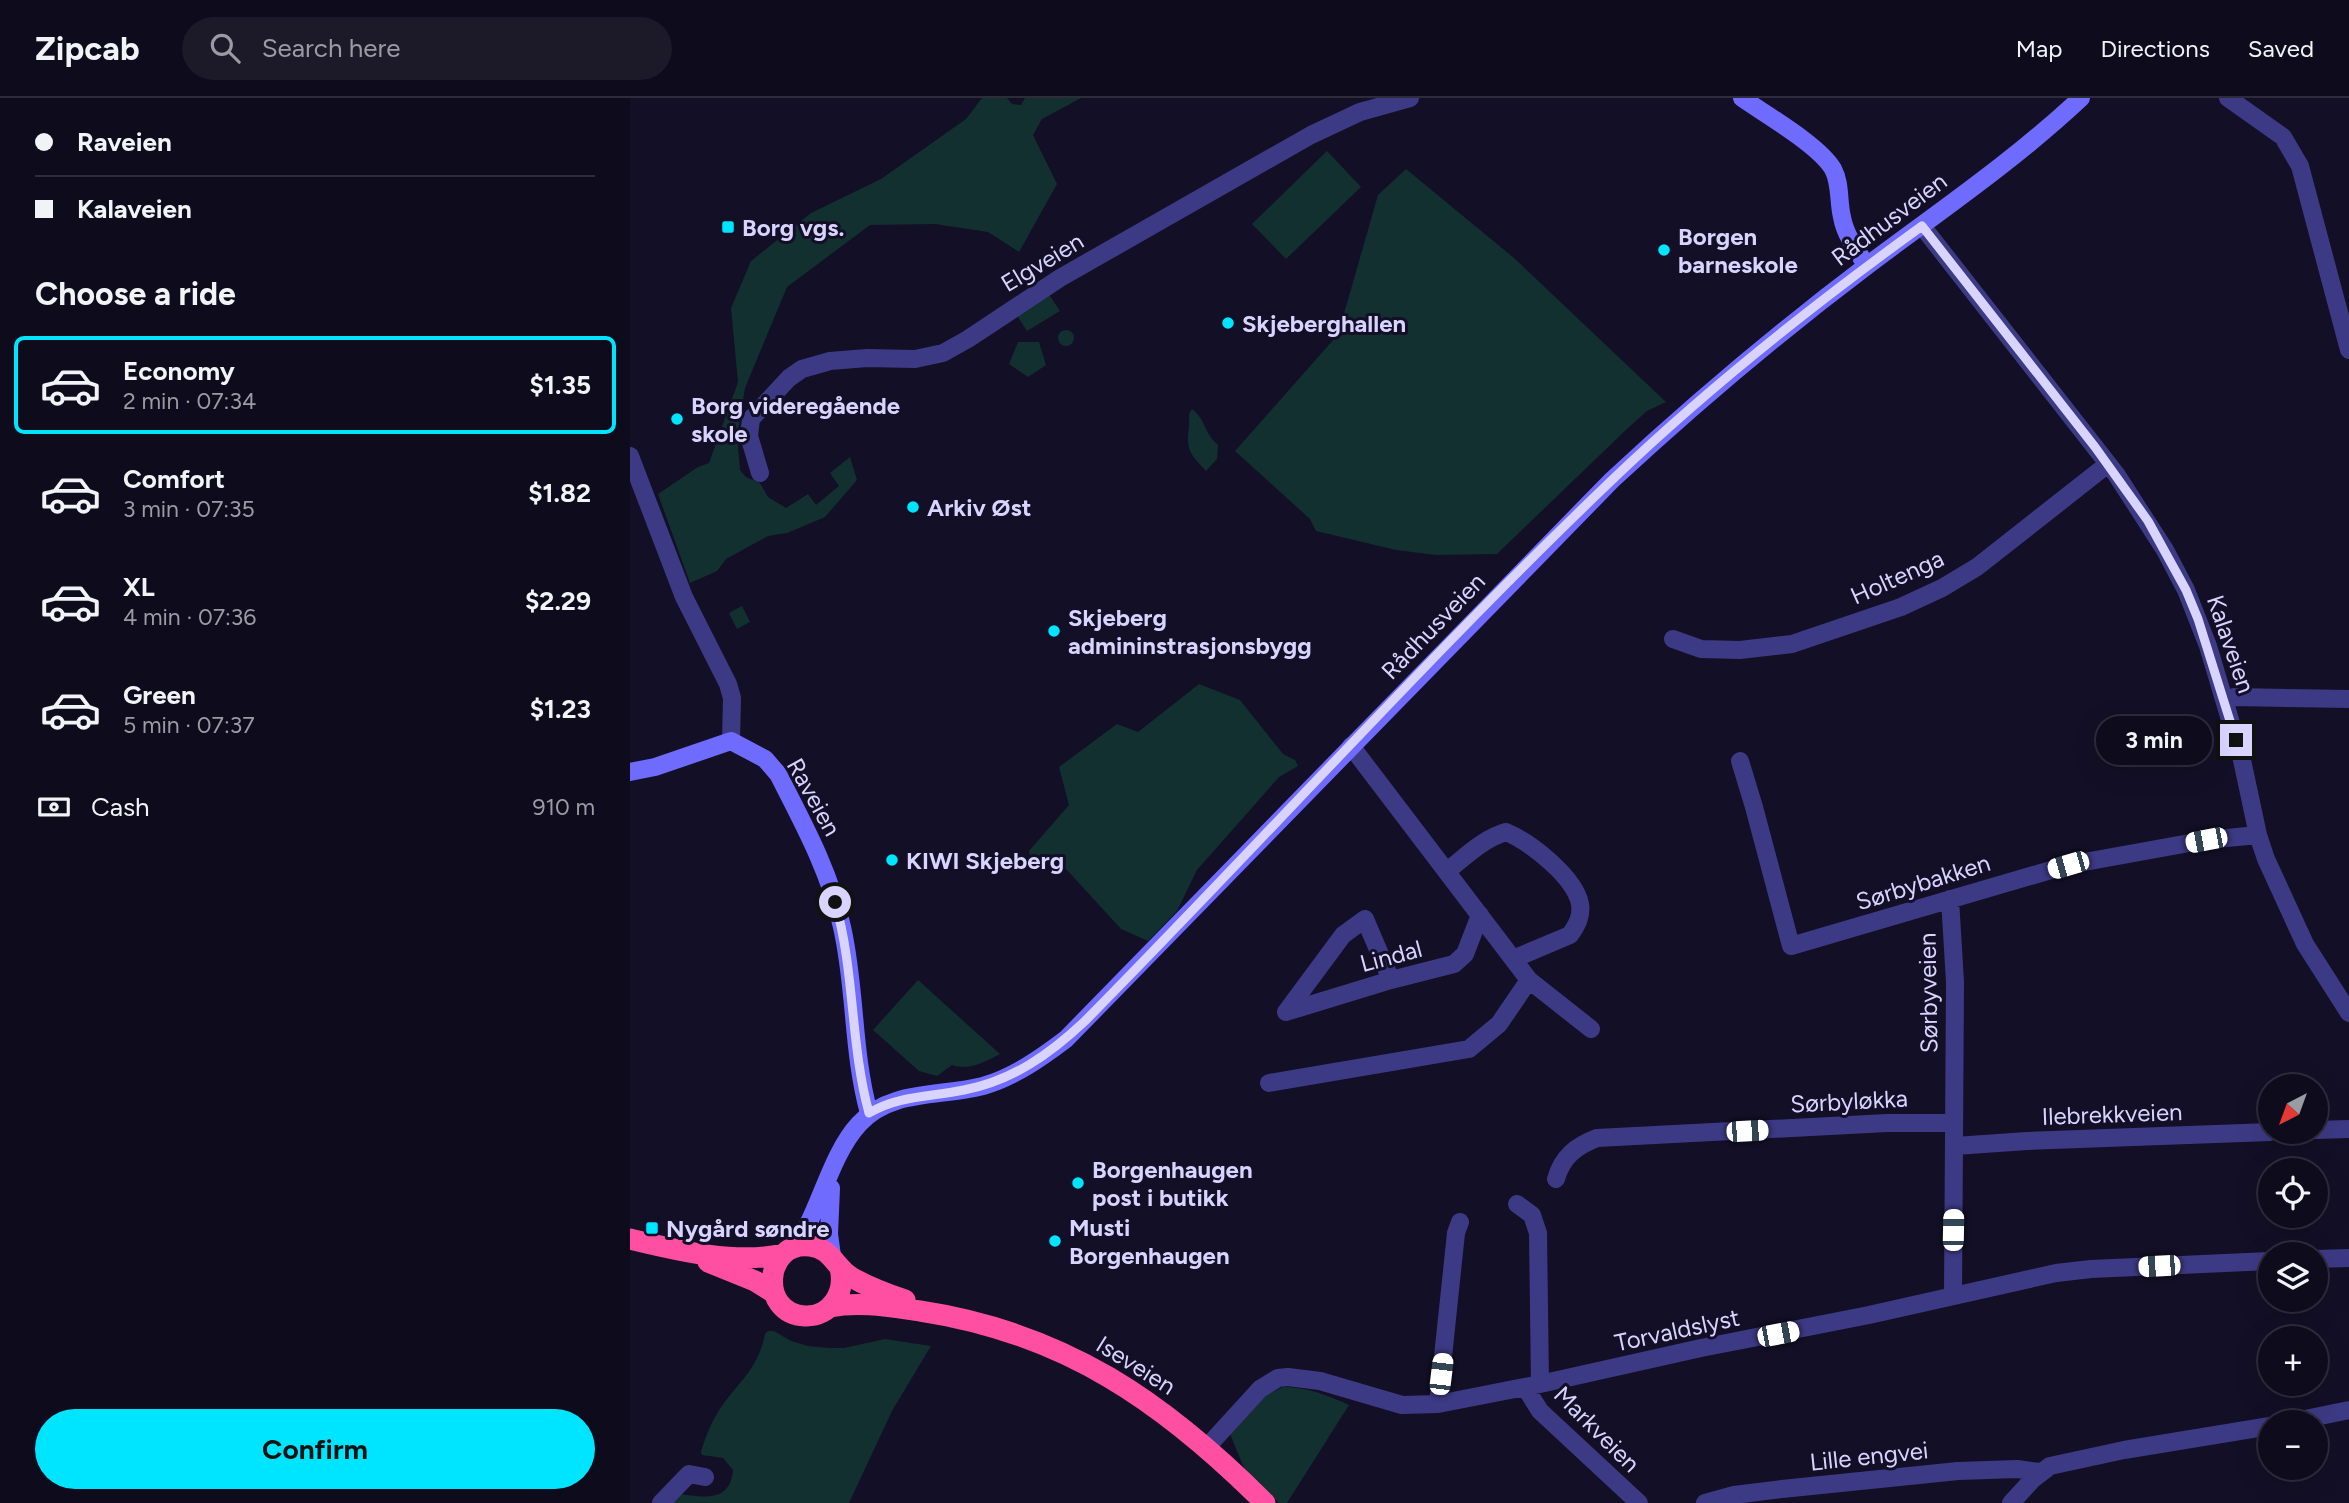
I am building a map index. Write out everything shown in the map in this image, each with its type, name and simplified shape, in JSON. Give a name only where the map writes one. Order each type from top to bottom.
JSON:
[{"type":"highway","points":[[630,1240],[666,1248],[752,1258],[790,1250],[819,1248],[836,1262],[842,1285],[836,1301],[815,1315],[798,1315],[783,1307],[774,1293],[771,1285],[773,1268],[790,1250]]},
{"type":"highway","points":[[666,1248],[737,1272],[774,1293]]},
{"type":"highway","name":"Iseveien","points":[[836,1262],[867,1285],[1032,1340],[1095,1368],[1164,1412],[1207,1447],[1265,1503]]},
{"type":"highway","name":"Iseveien","points":[[830,1307],[851,1304],[883,1306],[954,1316]]},
{"type":"street","name":"Elgveien","points":[[760,472],[749,436],[751,419],[789,378],[802,369],[830,361],[867,358],[915,359],[943,353],[1060,278],[1311,135],[1360,112],[1410,98]]},
{"type":"street","points":[[1742,98],[1804,142],[1833,169],[1839,185],[1842,220],[1855,248],[1867,265]]},
{"type":"street","name":"Rådhusveien","points":[[790,1250],[813,1217],[842,1146],[869,1113],[884,1104],[903,1098],[962,1091],[986,1085],[1011,1075],[1066,1039],[1612,480],[1707,396],[1867,265],[1992,172],[2081,98]]},
{"type":"street","points":[[2228,98],[2283,137],[2296,157],[2349,350]]},
{"type":"street","name":"Kalaveien","points":[[1922,226],[2108,464],[2148,521],[2186,590],[2202,628],[2225,700],[2242,760],[2258,835],[2281,895],[2305,944],[2349,1013]]},
{"type":"street","points":[[630,456],[684,597],[728,684],[732,698],[731,741],[655,767],[630,772]]},
{"type":"street","name":"Holtenga","points":[[1673,639],[1701,649],[1740,650],[1792,644],[1901,607],[1942,588],[1976,566],[2025,531],[2108,464]]},
{"type":"street","points":[[2225,700],[2349,699]]},
{"type":"street","name":"Raveien","points":[[731,741],[765,760],[778,774],[828,877],[842,928],[856,1048],[869,1113]]},
{"type":"street","points":[[1351,746],[1530,980],[1591,1029]]},
{"type":"street","name":"Sørbybakken","points":[[1740,761],[1791,946],[2068,865],[2206,840],[2258,835]]},
{"type":"street","points":[[1447,872],[1480,845],[1506,832],[1532,846],[1565,877],[1577,893],[1581,906],[1577,925],[1570,935],[1513,959]]},
{"type":"street","name":"Sørbyveien","points":[[1950,900],[1955,982],[1953,1296]]},
{"type":"street","name":"Lindal","points":[[1391,980],[1365,919],[1343,935],[1286,1012],[1460,961],[1480,915]]},
{"type":"street","points":[[1269,1083],[1469,1049],[1499,1024],[1530,980]]},
{"type":"street","name":"Sørbyløkka","points":[[1556,1179],[1565,1158],[1584,1143],[1597,1138],[1887,1123],[1954,1123]]},
{"type":"street","points":[[2328,1130],[2349,1129]]},
{"type":"street","name":"Ilebrekkveien","points":[[1955,1146],[2031,1140],[2258,1132]]},
{"type":"street","name":"Rådhusveien","points":[[832,1170],[829,1234],[836,1262]]},
{"type":"street","points":[[1517,1204],[1532,1215],[1538,1233],[1532,1385]]},
{"type":"street","points":[[1438,1404],[1456,1233],[1460,1222]]},
{"type":"street","points":[[2328,1259],[2349,1258]]},
{"type":"street","name":"Torvaldslyst","points":[[1207,1447],[1260,1389],[1278,1378],[1320,1381],[1402,1405],[1438,1404],[2049,1275],[2091,1269],[2258,1262]]},
{"type":"street","name":"Markveien","points":[[1532,1385],[1540,1411],[1639,1503]]},
{"type":"street","points":[[2328,1414],[2349,1410]]},
{"type":"street","points":[[2011,1503],[2040,1472],[2050,1466],[2258,1428]]},
{"type":"street","name":"Lille engvei","points":[[1704,1503],[1716,1498],[1782,1489],[1958,1471],[2017,1469],[2040,1472]]},
{"type":"street","points":[[661,1503],[689,1474],[705,1477]]},
{"type":"green space","points":[[982,98],[1007,98],[1012,104],[1021,105],[1025,98],[1081,98],[1042,119],[1033,135],[1057,184],[1019,252],[988,232],[935,224],[870,225],[787,287],[745,388],[737,436],[740,470],[746,477],[760,483],[768,497],[786,508],[808,494],[816,505],[839,486],[830,473],[850,457],[857,480],[825,517],[787,533],[768,536],[726,559],[717,571],[690,583],[658,494],[698,467],[709,463],[738,382],[731,308],[751,261],[811,213],[881,179],[966,119]]},
{"type":"green space","points":[[1327,151],[1361,187],[1286,259],[1252,224]]},
{"type":"green space","points":[[1406,169],[1514,258],[1666,402],[1647,411],[1629,427],[1497,554],[1436,555],[1396,550],[1316,531],[1310,519],[1235,451],[1339,331],[1378,195]]},
{"type":"green space","points":[[1048,293],[1060,311],[1027,331],[1016,314]]},
{"type":"green space","points":[[1066,330],[1072,332],[1072,344],[1066,346],[1060,344],[1058,338],[1060,332]]},
{"type":"green space","points":[[1018,342],[1039,342],[1046,365],[1028,377],[1009,364]]},
{"type":"green space","points":[[1192,409],[1218,445],[1217,459],[1206,471],[1192,455],[1189,446],[1189,415]]},
{"type":"green space","points":[[742,606],[750,622],[737,629],[729,613]]},
{"type":"green space","points":[[1199,684],[1240,700],[1283,754],[1295,760],[1298,766],[1279,777],[1197,870],[1177,911],[1148,941],[1121,929],[1067,870],[1030,858],[1029,851],[1069,805],[1059,767],[1117,724],[1138,732]]},
{"type":"green space","points":[[918,980],[1000,1054],[971,1066],[952,1065],[937,1076],[919,1071],[873,1030]]},
{"type":"green space","points":[[768,1331],[774,1331],[791,1341],[808,1346],[844,1348],[885,1339],[931,1346],[892,1411],[849,1503],[670,1503],[679,1494],[714,1496],[727,1488],[731,1481],[733,1470],[723,1458],[702,1455],[701,1452],[715,1417],[753,1365]]},
{"type":"green space","points":[[1283,1387],[1317,1392],[1349,1405],[1287,1503],[1279,1503],[1244,1468],[1230,1434],[1260,1398]]},
{"type":"place","name":"Borg vgs.","points":[[728,227]]},
{"type":"place","name":"Borgen barneskole","points":[[1664,250]]},
{"type":"place","name":"Skjeberghallen","points":[[1228,323]]},
{"type":"place","name":"Borg videregående skole","points":[[677,419]]},
{"type":"place","name":"Arkiv Øst","points":[[913,507]]},
{"type":"place","name":"Skjeberg admininstrasjonsbygg","points":[[1054,631]]},
{"type":"place","name":"KIWI Skjeberg","points":[[892,860]]},
{"type":"place","name":"Borgenhaugen post i butikk","points":[[1078,1183]]},
{"type":"place","name":"Nygård søndre","points":[[652,1228]]},
{"type":"place","name":"Musti Borgenhaugen","points":[[1055,1241]]},
{"type":"route","points":[[835,902],[842,928],[851,986],[856,1048],[869,1113],[884,1104],[903,1098],[962,1091],[986,1085],[1028,1066],[1066,1039],[1085,1021],[1320,776],[1612,480],[1672,425],[1810,310],[1922,226],[2116,474],[2148,521],[2186,590],[2198,619],[2236,740]]}]
